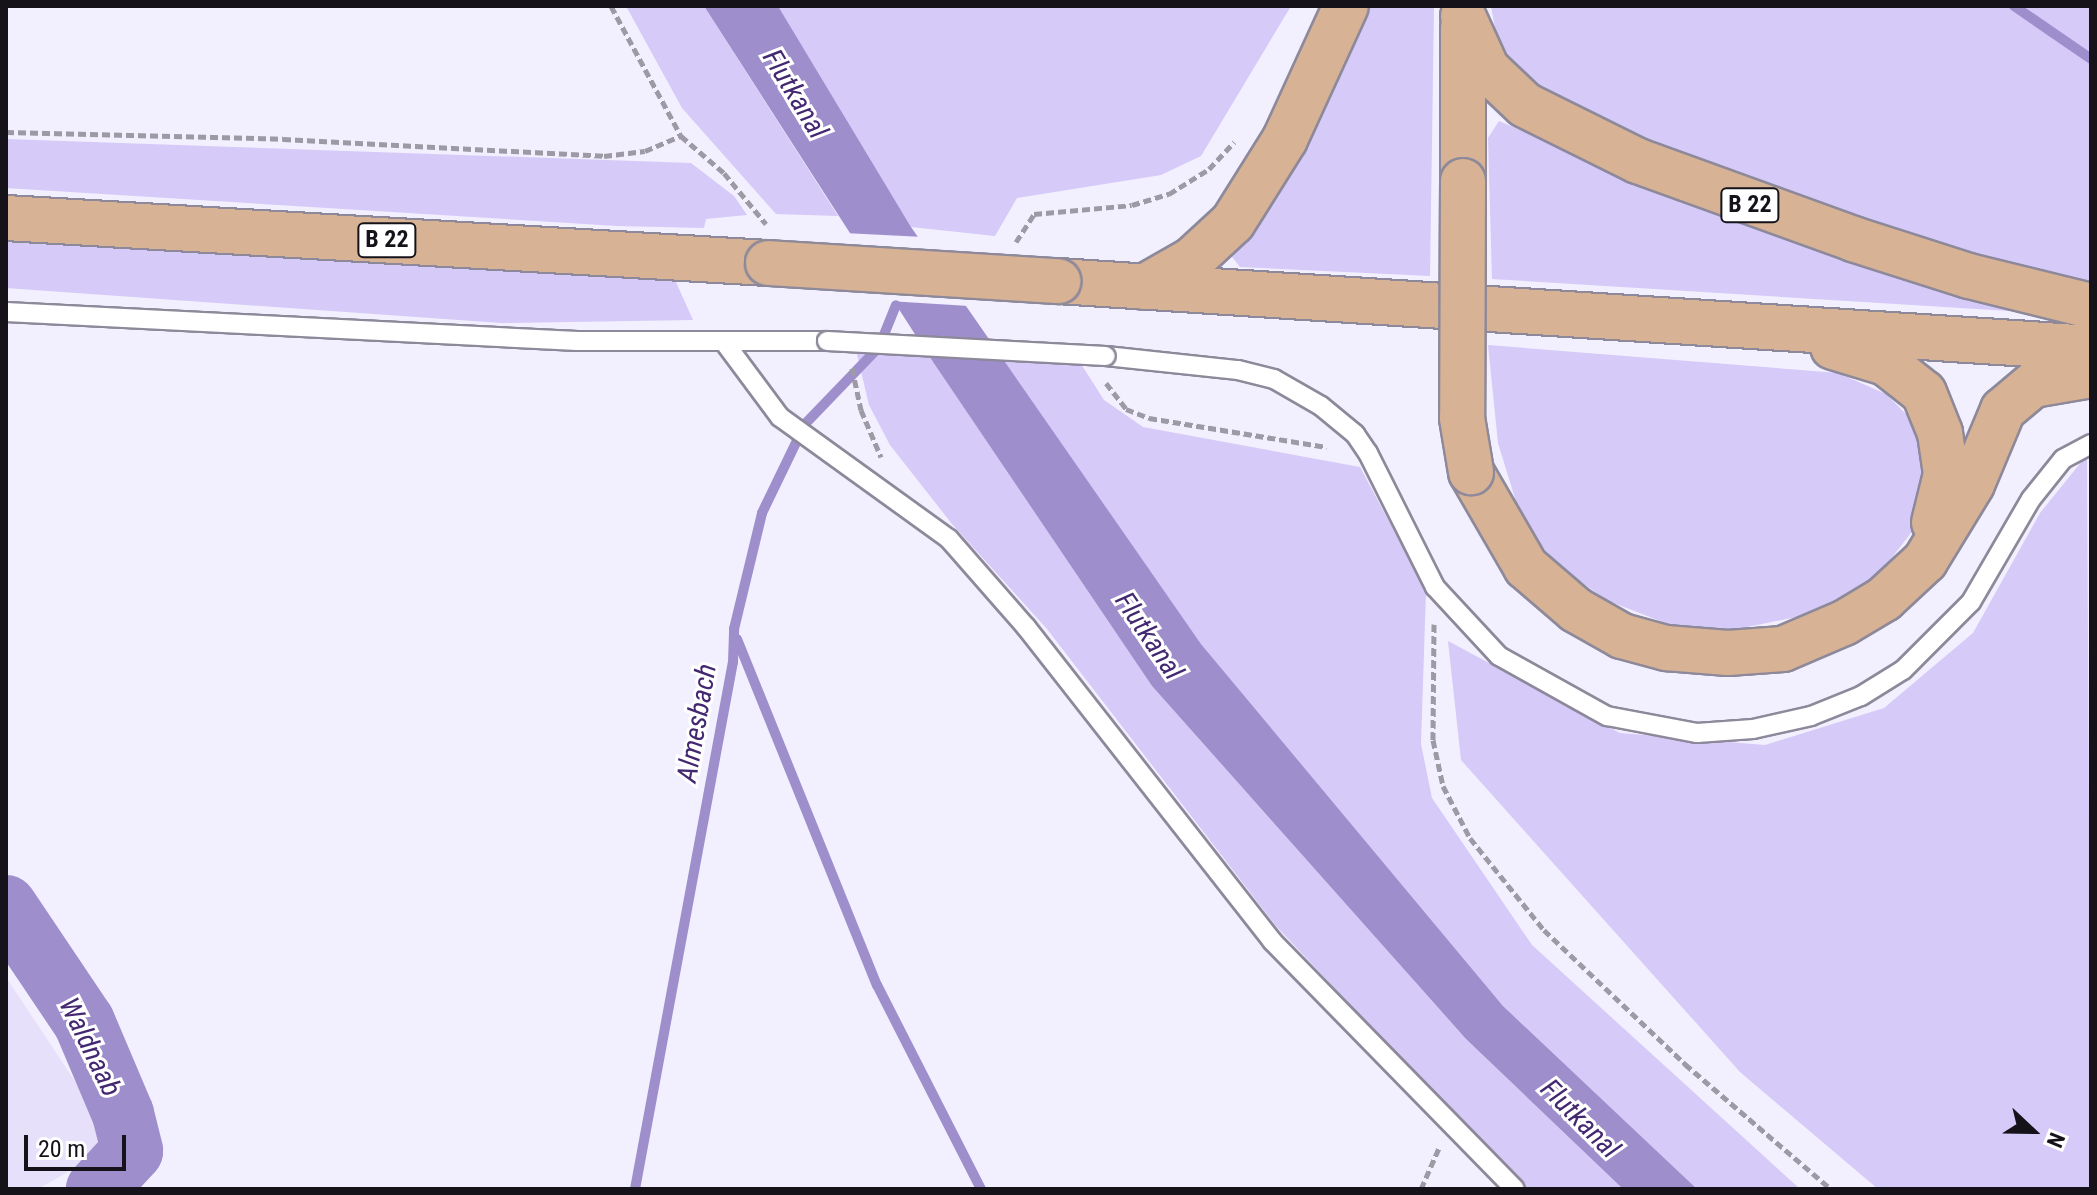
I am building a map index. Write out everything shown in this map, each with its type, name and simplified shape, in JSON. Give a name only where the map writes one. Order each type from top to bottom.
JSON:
[{"type":"main road","points":[[1144,287],[1193,259],[1233,222],[1285,139],[1345,9]]},
{"type":"main road","points":[[1463,11],[1462,418],[1471,472],[1526,567],[1576,610],[1622,636],[1666,648],[1728,653],[1783,649],[1844,623],[1884,599],[1925,561],[1972,484],[2003,410],[2033,385],[2091,375]]},
{"type":"main road","name":"B 22","points":[[1463,11],[1487,69],[1525,105],[1638,161],[1896,253],[2091,306]]},
{"type":"main road","name":"B 22","points":[[6,218],[768,245],[1058,281],[2091,348]]},
{"type":"main road","points":[[1740,324],[1886,363],[1924,393],[1940,433],[1946,474],[1925,561]]},
{"type":"lane","points":[[6,312],[577,341],[827,341],[1187,361],[1274,379],[1321,406],[1355,434],[1368,453],[1435,587],[1499,656],[1607,716],[1697,733],[1753,729],[1811,716],[1861,696],[1903,670],[1971,602],[2031,499],[2063,459],[2091,444]]},
{"type":"lane","points":[[725,343],[780,417],[949,539],[1026,627],[1272,941],[1515,1189]]},
{"type":"path","points":[[611,6],[681,136],[724,173],[768,245]]},
{"type":"path","points":[[6,132],[283,139],[604,156],[645,151],[681,136]]},
{"type":"path","points":[[1034,214],[1132,205],[1169,194],[1209,169],[1241,135]]},
{"type":"path","points":[[1126,409],[1149,418],[1368,453]]},
{"type":"path","points":[[1435,587],[1433,740],[1443,786],[1470,838],[1544,930],[1685,1064],[1831,1189]]},
{"type":"path","points":[[1421,1189],[1449,1125]]},
{"type":"shaded area","points":[[626,6],[704,6],[838,216],[776,214],[682,108]]},
{"type":"shaded area","points":[[778,6],[1291,6],[1201,156],[1161,175],[1017,198],[995,236],[911,227]]},
{"type":"shaded area","points":[[1358,6],[1434,6],[1430,276],[1240,267],[1229,253]]},
{"type":"shaded area","points":[[1491,6],[2091,6],[2091,283],[2009,266],[1788,203],[1586,118],[1530,88],[1500,56]]},
{"type":"shaded area","points":[[1499,121],[1745,225],[2041,313],[1492,279],[1488,138]]},
{"type":"shaded area","points":[[6,139],[691,163],[734,196],[747,215],[706,219],[704,228],[617,226],[6,188]]},
{"type":"shaded area","points":[[6,242],[675,280],[693,320],[501,323],[6,288]]},
{"type":"shaded area","points":[[1488,345],[1838,373],[1886,394],[1918,426],[1929,474],[1921,520],[1876,578],[1811,614],[1737,629],[1673,626],[1606,600],[1556,564],[1522,521],[1498,443]]},
{"type":"shaded area","points":[[856,350],[929,356],[1152,686],[1466,1039],[1623,1189],[1524,1189],[1276,926],[1047,629],[952,524],[890,445],[869,405]]},
{"type":"shaded area","points":[[1000,359],[1081,364],[1104,400],[1143,427],[1360,467],[1426,591],[1421,744],[1432,798],[1532,945],[1800,1189],[1697,1189],[1503,1006],[1201,644]]},
{"type":"shaded area","points":[[2087,455],[2091,1189],[1878,1189],[1740,1072],[1461,760],[1448,641],[1620,733],[1765,745],[1884,708],[1973,633],[2040,513]]},
{"type":"shaded area","points":[[6,977],[109,1133],[103,1152],[38,1189],[6,1189]]},
{"type":"water","name":"Flutkanal","points":[[704,6],[778,6],[911,227],[1201,644],[1503,1006],[1697,1189],[1623,1189],[1466,1039],[1152,686],[929,356]]},
{"type":"pier","points":[[844,233],[924,237],[969,306],[888,301]]},
{"type":"waterway","points":[[2014,6],[2091,59]]},
{"type":"waterway","name":"Almesbach","points":[[635,1189],[733,662],[734,629],[762,513],[805,424],[879,347],[896,305]]},
{"type":"waterway","points":[[737,639],[877,985],[981,1189]]},
{"type":"waterway","name":"Waldnaab","points":[[6,906],[84,1022],[123,1114],[132,1151],[97,1189]]}]
